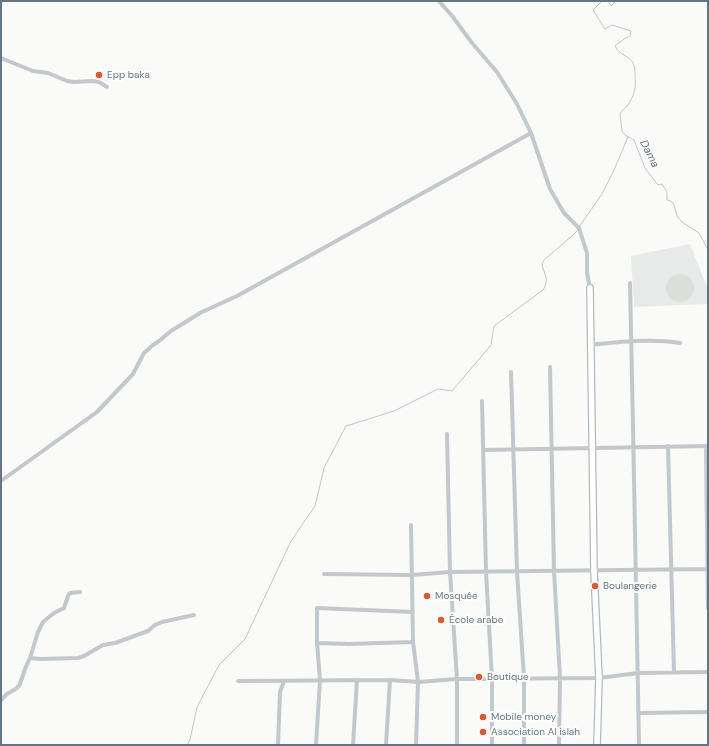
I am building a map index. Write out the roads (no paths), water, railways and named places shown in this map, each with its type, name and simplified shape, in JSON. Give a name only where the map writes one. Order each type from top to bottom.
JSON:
[{"type":"street","points":[[439,1],[505,83],[531,133],[550,189],[564,213],[579,228],[587,253],[587,273],[590,288],[594,570],[599,678],[597,745]]},
{"type":"street","points":[[1,58],[33,71],[48,73],[67,81],[99,82],[107,87]]},
{"type":"street","points":[[1,481],[97,412],[133,374],[144,353],[171,331],[200,313],[237,296],[531,133]]},
{"type":"street","points":[[630,283],[637,570],[639,745]]},
{"type":"street","points":[[590,345],[631,341],[664,340],[680,343]]},
{"type":"street","points":[[550,367],[554,571],[560,678],[560,745]]},
{"type":"street","points":[[512,372],[517,572],[524,678],[524,745]]},
{"type":"street","points":[[482,401],[486,572],[492,679],[492,745]]},
{"type":"street","points":[[447,434],[450,572],[457,679],[457,745]]},
{"type":"street","points":[[668,446],[674,672]]},
{"type":"street","points":[[483,450],[514,448],[707,446],[708,608]]},
{"type":"street","points":[[411,525],[413,642],[418,682],[416,745]]},
{"type":"street","points":[[324,574],[412,575],[450,572],[708,569]]},
{"type":"street","points":[[1,700],[20,684],[38,632],[43,622],[54,613],[64,608],[70,593],[80,592]]},
{"type":"street","points":[[316,745],[320,680],[317,642],[317,608],[412,612]]},
{"type":"street","points":[[30,658],[78,658],[103,645],[115,643],[148,631],[155,625],[162,622],[194,615]]},
{"type":"street","points":[[317,642],[349,644],[413,642]]},
{"type":"street","points":[[238,681],[390,680],[418,682],[457,679],[599,678],[638,673],[708,672]]},
{"type":"street","points":[[353,745],[357,680]]},
{"type":"street","points":[[386,745],[390,680]]},
{"type":"street","points":[[278,745],[280,692],[284,681]]},
{"type":"street","points":[[639,713],[708,712]]},
{"type":"waterway","name":"Dama","points":[[602,1],[593,10],[605,29],[612,25],[631,31],[630,36],[615,46],[619,52],[631,60],[634,64],[635,71],[634,94],[628,105],[620,114],[622,131],[625,135],[634,140],[645,168],[658,185],[662,184],[667,192],[667,200],[671,201],[674,205],[677,216],[682,222],[699,233],[708,250]]},
{"type":"waterway","name":"Dama","points":[[608,1],[611,6],[616,1]]},
{"type":"waterway","points":[[579,227],[602,194],[628,137]]},
{"type":"waterway","points":[[187,745],[190,740],[197,707],[219,665],[245,639],[291,541],[315,506],[324,468],[346,426],[394,411],[438,389],[452,391],[491,345],[494,326],[543,290],[546,283],[546,277],[542,264],[544,260],[578,230]]},
{"type":"place","name":"Epp baka","points":[[99,75]]},
{"type":"place","name":"Boulangerie","points":[[595,586]]},
{"type":"place","name":"Mosquée","points":[[427,596]]},
{"type":"place","name":"École arabe","points":[[441,620]]},
{"type":"place","name":"Boutique","points":[[479,677]]},
{"type":"place","name":"Mobile money","points":[[483,717]]},
{"type":"place","name":"Association Al islah","points":[[483,732]]}]
